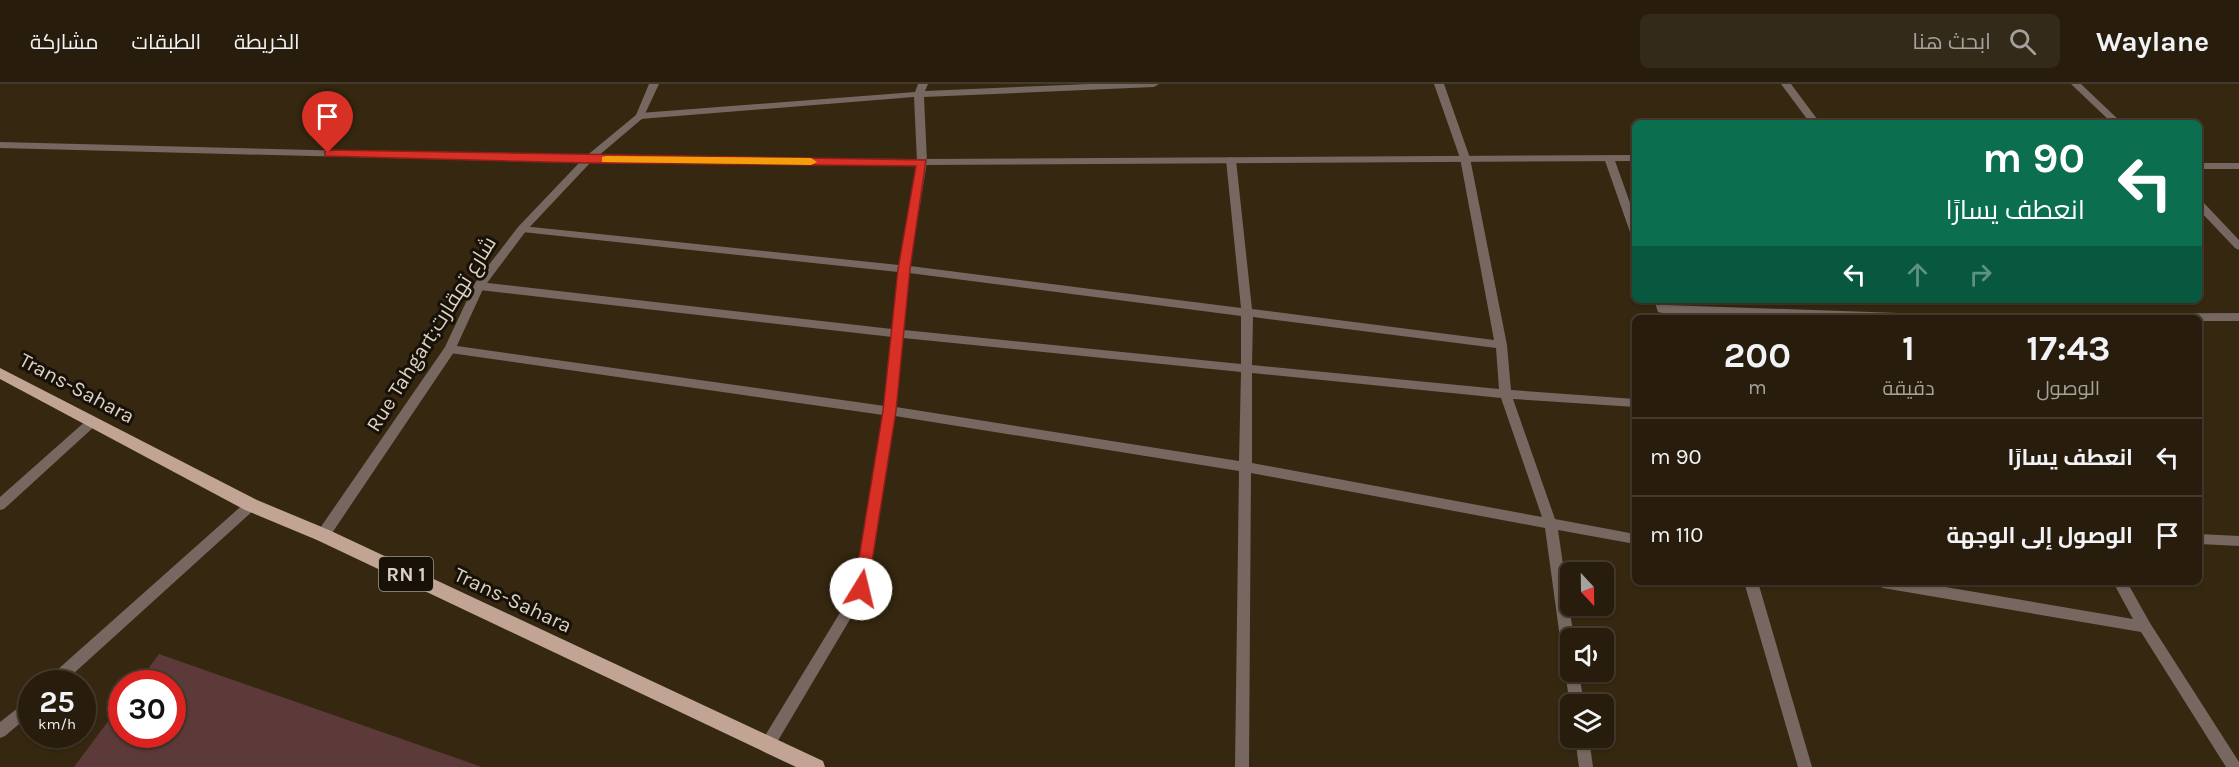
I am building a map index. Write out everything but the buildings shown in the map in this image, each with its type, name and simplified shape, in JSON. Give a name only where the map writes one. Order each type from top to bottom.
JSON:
[{"type":"main road","name":"Trans-Sahara","points":[[0,374],[251,505],[323,535],[816,767]]},
{"type":"street","name":"Rue Tahgart;شارع تهقارت","points":[[323,535],[450,349],[479,286],[522,229],[586,160],[640,116],[654,84]]},
{"type":"street","points":[[640,116],[921,89],[1154,84]]},
{"type":"street","points":[[1439,84],[1465,158],[1501,345],[1505,394],[1551,525],[1565,628]]},
{"type":"street","points":[[1786,84],[1813,120]]},
{"type":"street","points":[[2076,84],[2114,120]]},
{"type":"street","points":[[768,744],[861,589],[890,411],[904,269],[922,162],[921,89]]},
{"type":"street","points":[[0,145],[586,160],[922,162],[1632,158]]},
{"type":"street","points":[[1609,158],[1632,223]]},
{"type":"street","points":[[1231,160],[1247,313],[1242,767]]},
{"type":"street","points":[[2202,166],[2239,166]]},
{"type":"street","points":[[2202,207],[2239,246]]},
{"type":"street","points":[[522,229],[904,269],[1501,345]]},
{"type":"street","points":[[479,286],[899,334],[1246,370],[1505,394],[1632,403]]},
{"type":"street","points":[[1662,309],[1838,315]]},
{"type":"street","points":[[2202,317],[2239,317]]},
{"type":"street","points":[[450,349],[890,411],[1245,467],[1632,538]]},
{"type":"street","points":[[0,506],[92,422]]},
{"type":"street","points":[[68,670],[251,505]]},
{"type":"street","points":[[2202,539],[2239,540]]},
{"type":"street","points":[[1751,585],[1805,767]]},
{"type":"street","points":[[1900,585],[2145,627]]},
{"type":"street","points":[[2122,585],[2145,627],[2234,767]]},
{"type":"street","points":[[0,731],[18,715]]},
{"type":"street","points":[[1583,748],[1586,767]]},
{"type":"shaded area","points":[[159,654],[482,767],[74,767],[88,748],[96,748],[96,738],[108,721],[108,748],[186,748],[186,670],[147,670]]},
{"type":"slow traffic","points":[[606,160],[811,162]]},
{"type":"route","points":[[328,153],[586,160],[922,162],[904,269],[890,411],[861,589]]}]
